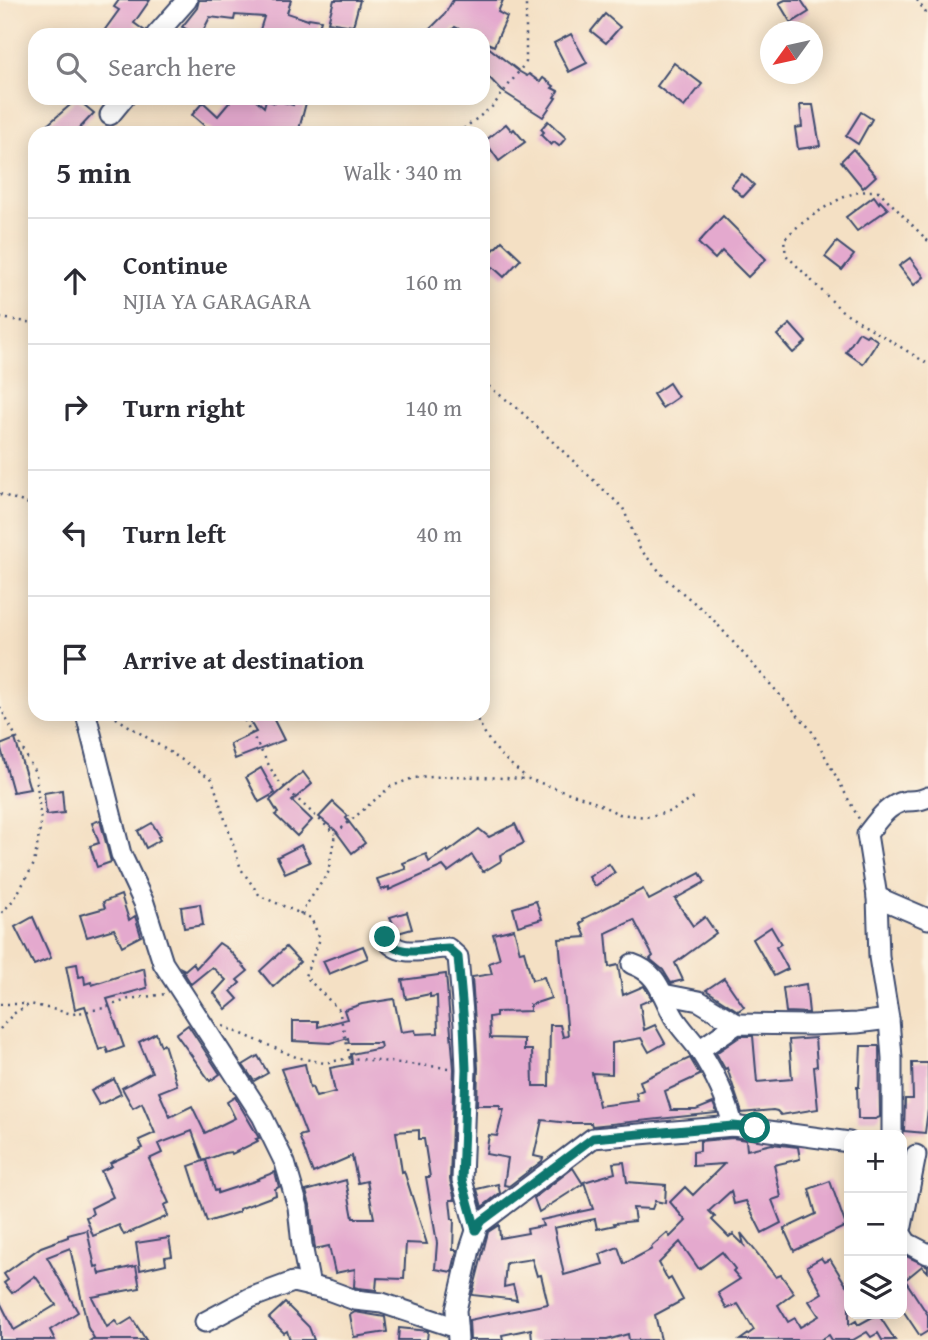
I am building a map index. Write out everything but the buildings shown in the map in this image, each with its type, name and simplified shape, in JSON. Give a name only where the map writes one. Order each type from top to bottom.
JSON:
[{"type":"street","points":[[162,28],[187,0]]},
{"type":"street","points":[[110,115],[118,105]]},
{"type":"street","points":[[88,721],[121,854],[144,903],[163,963],[262,1116],[285,1163],[298,1206],[310,1286]]},
{"type":"street","points":[[892,1130],[889,1019],[879,957],[877,897],[867,834],[878,820],[897,804],[908,800],[919,802],[928,797]]},
{"type":"street","points":[[877,897],[928,919]]},
{"type":"street","points":[[385,937],[391,946],[398,950],[448,948],[458,957],[465,1058],[462,1180],[476,1230]]},
{"type":"street","points":[[632,964],[645,968],[663,994],[674,1018],[699,1050],[728,1105],[733,1126]]},
{"type":"street","points":[[663,994],[699,1001],[737,1024],[834,1024],[889,1019]]},
{"type":"street","points":[[699,1050],[737,1024]]},
{"type":"street","points":[[205,1322],[250,1298],[293,1282],[355,1300],[382,1303],[457,1334],[456,1310],[476,1230],[482,1221],[593,1138],[733,1126],[844,1141]]},
{"type":"street","points":[[907,1199],[915,1155]]},
{"type":"street","points":[[907,1243],[928,1254]]},
{"type":"path","points":[[467,126],[493,106],[526,62],[526,0]]},
{"type":"path","points":[[917,0],[928,16]]},
{"type":"path","points":[[928,241],[879,191],[848,195],[791,230],[784,240],[786,255],[841,310],[928,364]]},
{"type":"path","points":[[0,318],[28,322]]},
{"type":"path","points":[[490,387],[516,407],[622,508],[640,549],[667,580],[709,615],[811,730],[867,834]]},
{"type":"path","points":[[0,494],[28,504]]},
{"type":"path","points":[[0,708],[36,774],[41,824],[34,864],[15,898],[0,915]]},
{"type":"path","points":[[121,721],[212,779],[241,869],[260,896],[311,918],[320,939],[305,976],[339,1010],[350,1058]]},
{"type":"path","points":[[245,721],[277,780],[335,834]]},
{"type":"path","points":[[478,721],[491,744],[529,779]]},
{"type":"path","points":[[300,914],[328,873],[335,834],[390,787],[413,778],[466,776],[529,779],[590,800],[618,814],[646,817],[672,811],[694,798]]},
{"type":"path","points":[[0,1004],[30,1004]]},
{"type":"route","points":[[385,937],[391,946],[398,950],[448,948],[458,957],[466,1069],[462,1180],[476,1230],[482,1221],[593,1138],[733,1126],[755,1128]]}]
